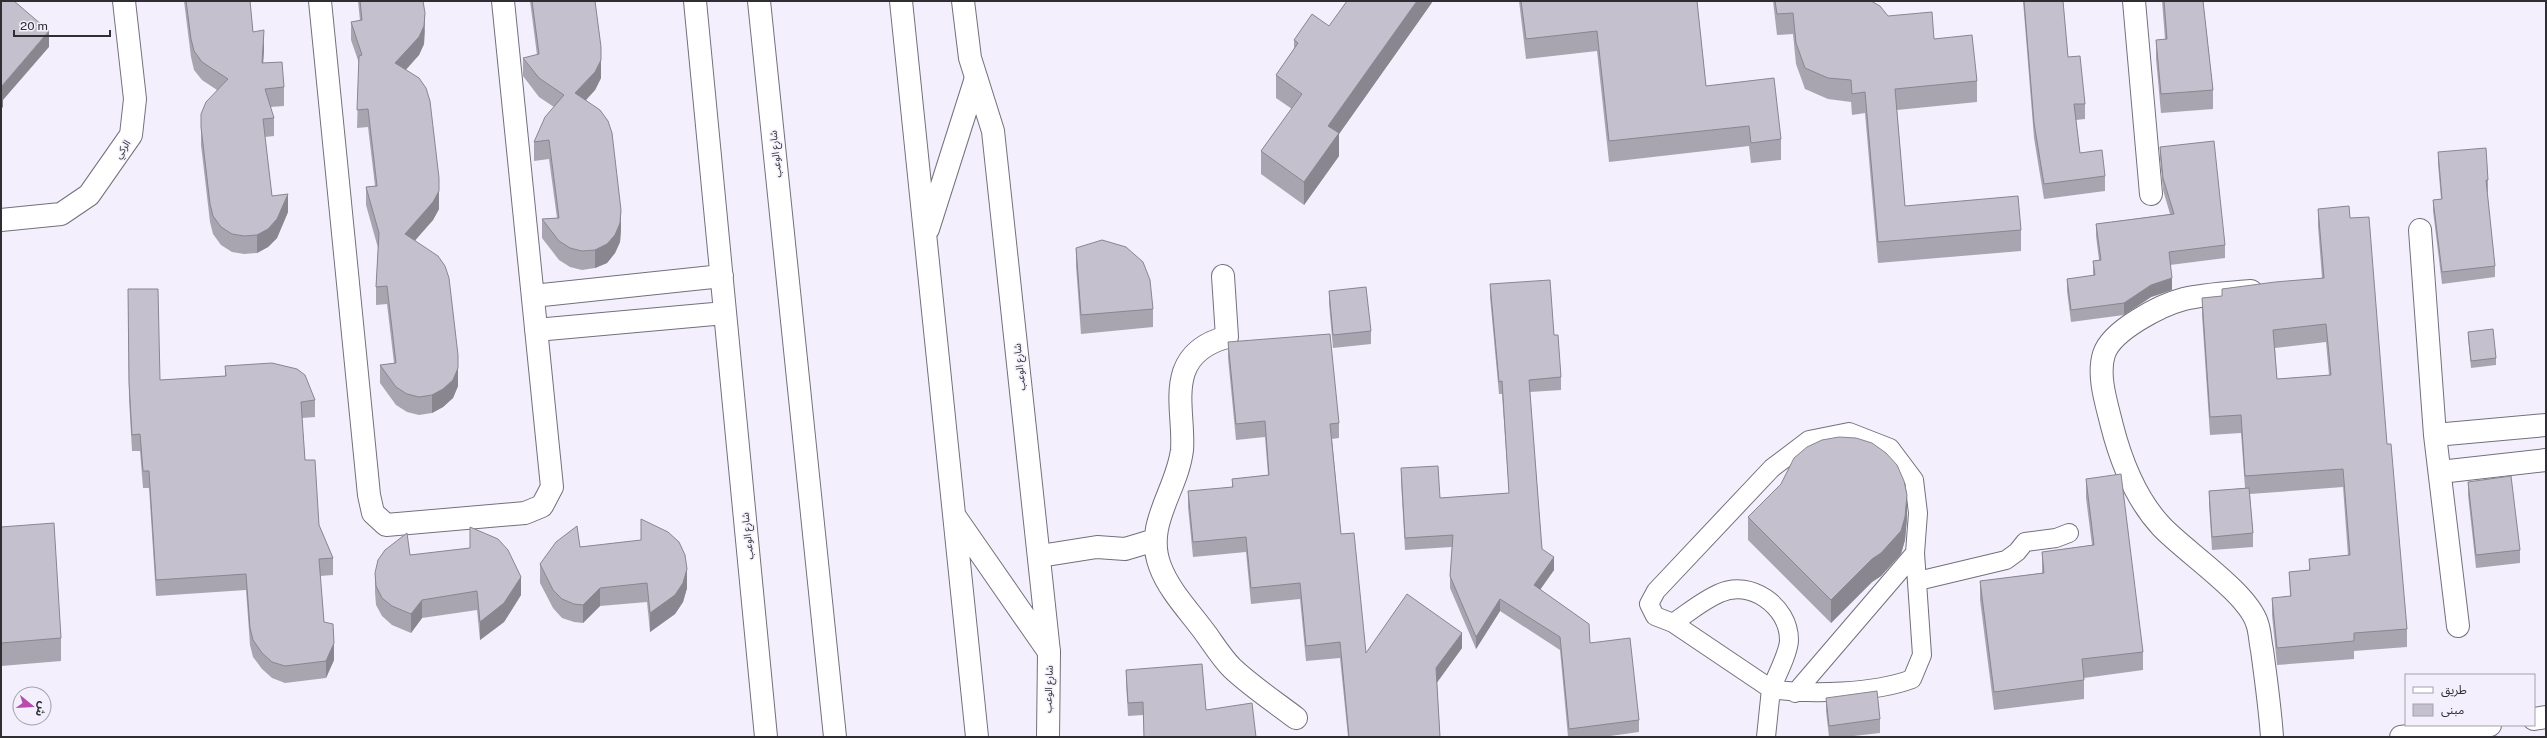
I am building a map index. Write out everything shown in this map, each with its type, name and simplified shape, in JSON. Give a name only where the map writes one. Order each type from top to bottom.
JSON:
[{"type":"street","name":"الركي","points":[[1,220],[60,214],[89,196],[131,135],[135,99],[124,1]]},
{"type":"street","points":[[320,1],[369,495],[373,513],[386,525],[525,513],[542,506],[552,487],[503,1]]},
{"type":"street","name":"شارع الوعب","points":[[695,1],[766,737]]},
{"type":"street","name":"شارع الوعب","points":[[759,1],[835,737]]},
{"type":"street","points":[[901,1],[977,737]]},
{"type":"street","name":"شارع الوعب","points":[[963,1],[966,39],[992,131],[1040,556],[1049,652],[1048,737]]},
{"type":"street","points":[[2134,1],[2152,194]]},
{"type":"street","points":[[925,238],[976,78]]},
{"type":"street","points":[[2420,230],[2435,435],[2458,626]]},
{"type":"street","points":[[533,296],[722,276]]},
{"type":"street","points":[[1224,276],[1227,337],[1213,341],[1201,349],[1191,359],[1184,372],[1181,386],[1182,449],[1174,484],[1160,513],[1155,540],[1156,553],[1165,578],[1231,668],[1296,718]]},
{"type":"street","points":[[2271,288],[2185,299],[2158,308],[2120,333],[2104,353],[2102,367],[2106,401],[2117,445],[2132,483],[2161,526],[2208,568],[2247,606],[2257,622],[2268,689],[2272,737]]},
{"type":"street","points":[[536,330],[725,313]]},
{"type":"street","points":[[2435,435],[2546,425]]},
{"type":"street","points":[[2440,472],[2546,460]]},
{"type":"street","points":[[954,517],[1049,652]]},
{"type":"street","points":[[1040,556],[1097,547],[1125,549],[1155,540]]},
{"type":"street","points":[[2535,719],[2546,717]]},
{"type":"street","points":[[2401,737],[2483,726]]},
{"type":"lane","points":[[1849,432],[1890,448],[1914,480],[1918,513],[1915,553],[1918,581],[1922,655],[1912,679],[1891,687],[1795,693],[1771,689],[1673,623],[1655,616],[1649,604],[1656,591],[1772,468],[1809,440],[1849,432]]},
{"type":"lane","points":[[1918,581],[2006,560],[2017,552],[2025,542],[2056,538],[2069,533]]},
{"type":"lane","points":[[1795,693],[1915,553]]},
{"type":"lane","points":[[1673,623],[1720,592],[1745,588],[1773,602],[1786,625],[1789,641],[1771,689],[1766,737]]},
{"type":"building","points":[[1,1],[14,1],[49,31],[1,87]]},
{"type":"building","points":[[186,1],[250,1],[253,32],[264,30],[262,63],[282,62],[284,87],[265,89],[274,118],[263,119],[272,196],[288,194],[277,219],[268,229],[257,235],[244,236],[232,234],[221,227],[213,216],[210,204],[201,127],[201,114],[206,102],[228,79],[202,62],[194,51]]},
{"type":"building","points":[[360,1],[423,1],[425,13],[424,26],[419,37],[395,63],[419,78],[426,88],[430,101],[439,178],[439,191],[433,202],[405,234],[438,256],[445,266],[449,278],[458,355],[458,368],[453,380],[443,389],[432,395],[419,397],[407,394],[396,387],[380,365],[396,363],[387,286],[376,287],[379,233],[366,187],[377,186],[368,109],[357,110],[359,56],[362,55],[351,22],[362,20]]},
{"type":"building","points":[[532,1],[595,1],[601,47],[601,60],[595,72],[575,93],[600,110],[608,121],[612,133],[621,210],[620,223],[615,235],[607,244],[595,250],[582,251],[570,248],[559,241],[542,219],[559,218],[549,140],[534,142],[545,117],[564,95],[539,78],[523,58],[539,54]]},
{"type":"building","points":[[1347,1],[1417,1],[1328,126],[1339,133],[1304,182],[1261,151],[1302,94],[1276,75],[1298,43],[1294,40],[1312,14],[1329,26]]},
{"type":"building","points":[[1521,1],[1697,1],[1706,86],[1774,78],[1781,139],[1751,143],[1749,126],[1609,141],[1597,31],[1526,39]]},
{"type":"building","points":[[1775,1],[1871,1],[1880,6],[1888,16],[1932,12],[1934,39],[1972,35],[1977,81],[1895,89],[1905,206],[2018,196],[2021,230],[1878,242],[1865,92],[1852,94],[1851,80],[1828,78],[1805,68],[1796,43],[1793,13],[1777,14]]},
{"type":"building","points":[[2024,1],[2063,1],[2068,57],[2080,56],[2085,104],[2074,104],[2080,153],[2102,150],[2105,176],[2044,184],[2034,123]]},
{"type":"building","points":[[2164,1],[2203,1],[2213,90],[2161,94],[2156,40],[2167,39]]},
{"type":"building","points":[[2214,141],[2225,245],[2169,252],[2172,278],[2151,285],[2124,303],[2071,310],[2067,279],[2095,275],[2093,261],[2101,260],[2096,224],[2174,214],[2163,178],[2160,147]]},
{"type":"building","points":[[2486,148],[2488,180],[2486,180],[2495,266],[2442,272],[2433,200],[2442,199],[2438,152]]},
{"type":"building","points":[[2349,206],[2350,218],[2369,217],[2387,444],[2391,444],[2407,629],[2354,633],[2354,641],[2277,648],[2272,598],[2291,596],[2289,572],[2310,570],[2309,559],[2350,555],[2343,469],[2245,476],[2241,415],[2210,417],[2202,298],[2222,296],[2222,289],[2275,282],[2324,278],[2318,209]],"holes":[[[2326,324],[2331,375],[2277,379],[2273,330]]]},
{"type":"building","points":[[1102,240],[1126,247],[1143,262],[1150,280],[1153,309],[1081,315],[1076,248]]},
{"type":"building","points":[[1550,280],[1554,335],[1558,335],[1561,377],[1529,380],[1542,549],[1554,557],[1534,585],[1589,624],[1590,643],[1630,638],[1639,720],[1569,729],[1560,637],[1500,599],[1476,637],[1450,576],[1453,535],[1405,538],[1401,468],[1438,466],[1440,498],[1509,493],[1502,381],[1499,382],[1490,284]]},
{"type":"building","points":[[1366,287],[1371,331],[1333,335],[1329,291]]},
{"type":"building","points":[[128,289],[158,289],[160,380],[226,376],[225,366],[272,363],[297,369],[305,375],[315,400],[301,402],[305,460],[315,460],[319,525],[333,558],[319,559],[324,622],[333,624],[334,643],[326,661],[285,666],[272,662],[262,653],[253,640],[250,628],[246,574],[156,580],[149,471],[143,471],[140,434],[132,435],[129,382]]},
{"type":"building","points":[[2493,329],[2496,358],[2471,361],[2468,332]]},
{"type":"building","points":[[1330,334],[1339,423],[1330,424],[1341,534],[1354,533],[1366,653],[1407,594],[1462,633],[1436,668],[1440,737],[1349,737],[1340,642],[1306,646],[1300,583],[1251,588],[1246,537],[1193,542],[1188,491],[1233,487],[1232,479],[1269,475],[1265,421],[1236,424],[1228,342]]},
{"type":"building","points":[[1839,437],[1856,438],[1872,443],[1886,453],[1897,465],[1904,481],[1907,495],[1905,517],[1901,531],[1881,553],[1872,559],[1831,600],[1748,517],[1781,484],[1794,458],[1807,447],[1822,440]]},
{"type":"building","points":[[2121,474],[2143,652],[2082,659],[2084,680],[1994,692],[1980,581],[2044,573],[2042,552],[2094,545],[2086,479]]},
{"type":"building","points":[[2511,476],[2520,550],[2476,555],[2468,482]]},
{"type":"building","points":[[2249,488],[2253,533],[2212,537],[2209,491]]},
{"type":"building","points":[[641,519],[668,532],[679,542],[685,555],[687,569],[683,583],[675,595],[650,613],[647,583],[600,588],[583,605],[574,604],[562,599],[553,590],[540,564],[556,542],[577,526],[580,547],[641,540]]},
{"type":"building","points":[[54,523],[61,638],[1,643],[1,527]]},
{"type":"building","points":[[470,527],[498,539],[508,550],[521,577],[504,603],[480,622],[477,591],[422,600],[411,614],[392,606],[382,598],[376,586],[375,573],[378,560],[385,550],[407,533],[410,555],[470,548]]},
{"type":"building","points":[[1202,664],[1206,710],[1252,703],[1256,737],[1144,737],[1143,702],[1128,703],[1126,670]]},
{"type":"building","points":[[1877,691],[1880,719],[1829,726],[1826,698]]}]
